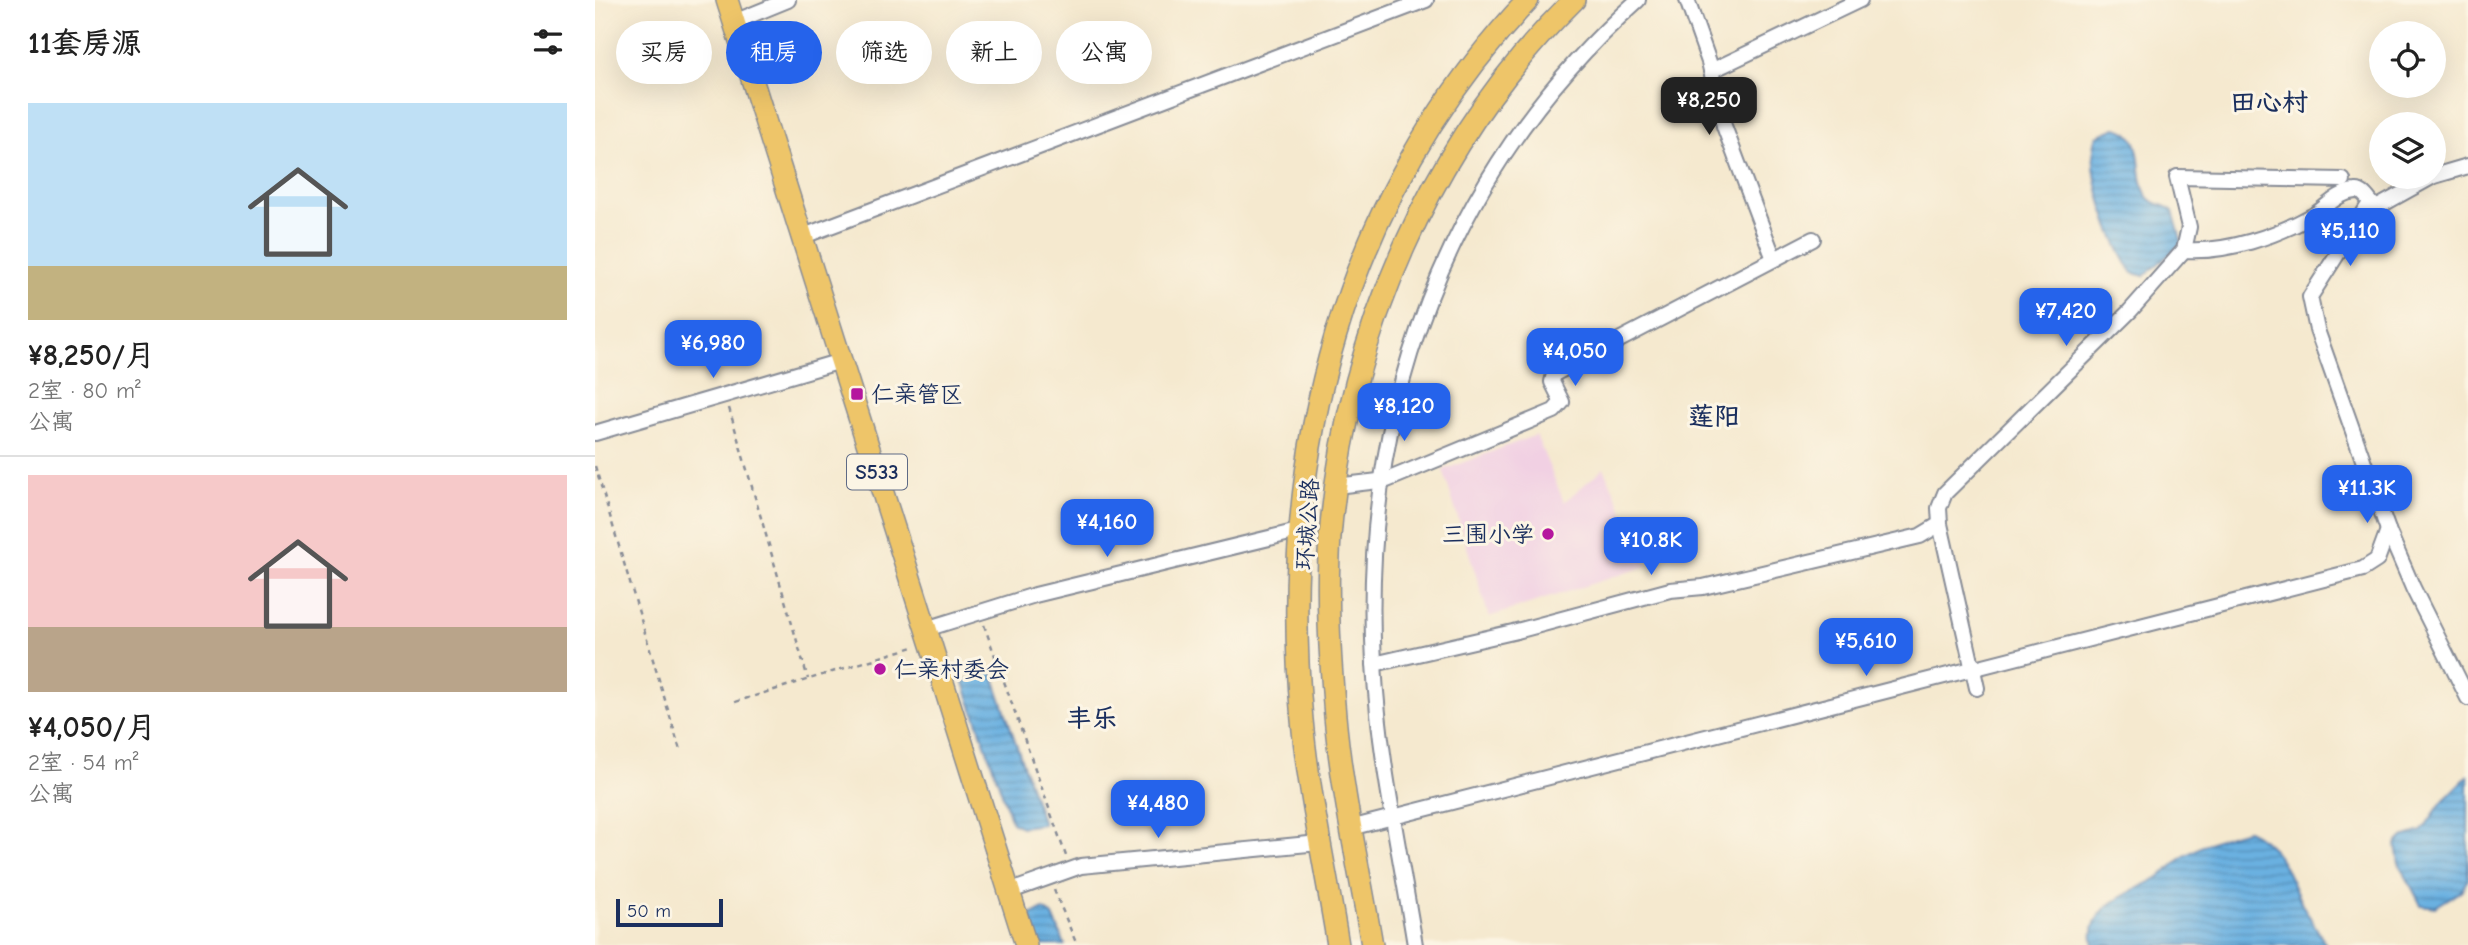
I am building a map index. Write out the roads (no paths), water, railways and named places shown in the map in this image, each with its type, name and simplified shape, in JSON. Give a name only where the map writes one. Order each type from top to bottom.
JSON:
[{"type":"main road","name":"S533","points":[[727,0],[734,21]]},
{"type":"main road","name":"环城公路","points":[[1338,945],[1307,767],[1298,671],[1298,531],[1305,461],[1321,386],[1342,313],[1369,245],[1404,174],[1447,103],[1494,39],[1528,0]]},
{"type":"main road","name":"环城公路","points":[[1372,945],[1340,763],[1331,658],[1330,551],[1345,430],[1363,358],[1386,291],[1414,226],[1453,155],[1490,99],[1520,60],[1574,0]]},
{"type":"main road","name":"S533","points":[[753,84],[1026,945]]},
{"type":"street","points":[[736,21],[788,0]]},
{"type":"street","points":[[801,237],[1426,0]]},
{"type":"street","points":[[1415,945],[1391,818],[1374,664],[1373,542],[1379,481],[1394,404],[1411,344],[1471,211],[1510,146],[1553,88],[1599,37],[1638,0]]},
{"type":"street","points":[[1687,0],[1711,71],[1724,126],[1774,259]]},
{"type":"street","points":[[1711,71],[1860,0]]},
{"type":"street","points":[[2446,172],[2468,166]]},
{"type":"street","points":[[1977,688],[1940,524],[1939,508],[1949,486],[2130,311],[2184,250],[2189,227],[2177,177],[2343,180]]},
{"type":"street","points":[[2184,250],[2221,249],[2290,228],[2319,212],[2330,201],[2354,191],[2362,192],[2376,208],[2410,189]]},
{"type":"street","points":[[2370,203],[2310,297],[2317,330],[2388,530],[2413,588],[2468,698]]},
{"type":"street","points":[[1336,486],[1379,481],[1554,411],[1562,402],[1552,382],[1554,374],[1813,239]]},
{"type":"street","points":[[595,433],[841,360]]},
{"type":"street","points":[[1374,664],[1513,632],[1670,590],[1703,587],[1920,536],[1940,524]]},
{"type":"street","points":[[1350,828],[2363,569],[2377,560],[2388,530]]},
{"type":"street","points":[[928,635],[979,612],[1035,595],[1298,531]]},
{"type":"street","points":[[1008,892],[1071,870],[1115,862],[1319,843]]},
{"type":"water","points":[[2116,128],[2133,138],[2146,194],[2151,200],[2173,211],[2182,243],[2144,276],[2133,273],[2125,261],[2109,227],[2097,187],[2094,150],[2097,136]]},
{"type":"water","points":[[983,670],[988,670],[993,675],[1043,824],[1021,827],[1012,822],[964,683]]},
{"type":"water","points":[[2468,776],[2468,879],[2461,891],[2435,907],[2421,905],[2399,863],[2396,844],[2403,837],[2422,831],[2442,802]]},
{"type":"water","points":[[2247,830],[2265,841],[2278,856],[2326,945],[2094,945],[2096,921],[2112,903],[2160,877],[2193,851],[2223,837]]},
{"type":"water","points":[[1044,909],[1053,916],[1065,945],[1039,945],[1030,915]]},
{"type":"place","name":"仁亲管区","points":[[857,394]]},
{"type":"place","name":"三围小学","points":[[1548,534]]},
{"type":"place","name":"仁亲村委会","points":[[880,669]]},
{"type":"district","name":"田心村","points":[[2269,102]]},
{"type":"district","name":"莲阳","points":[[1714,416]]},
{"type":"district","name":"丰乐","points":[[1092,718]]}]
